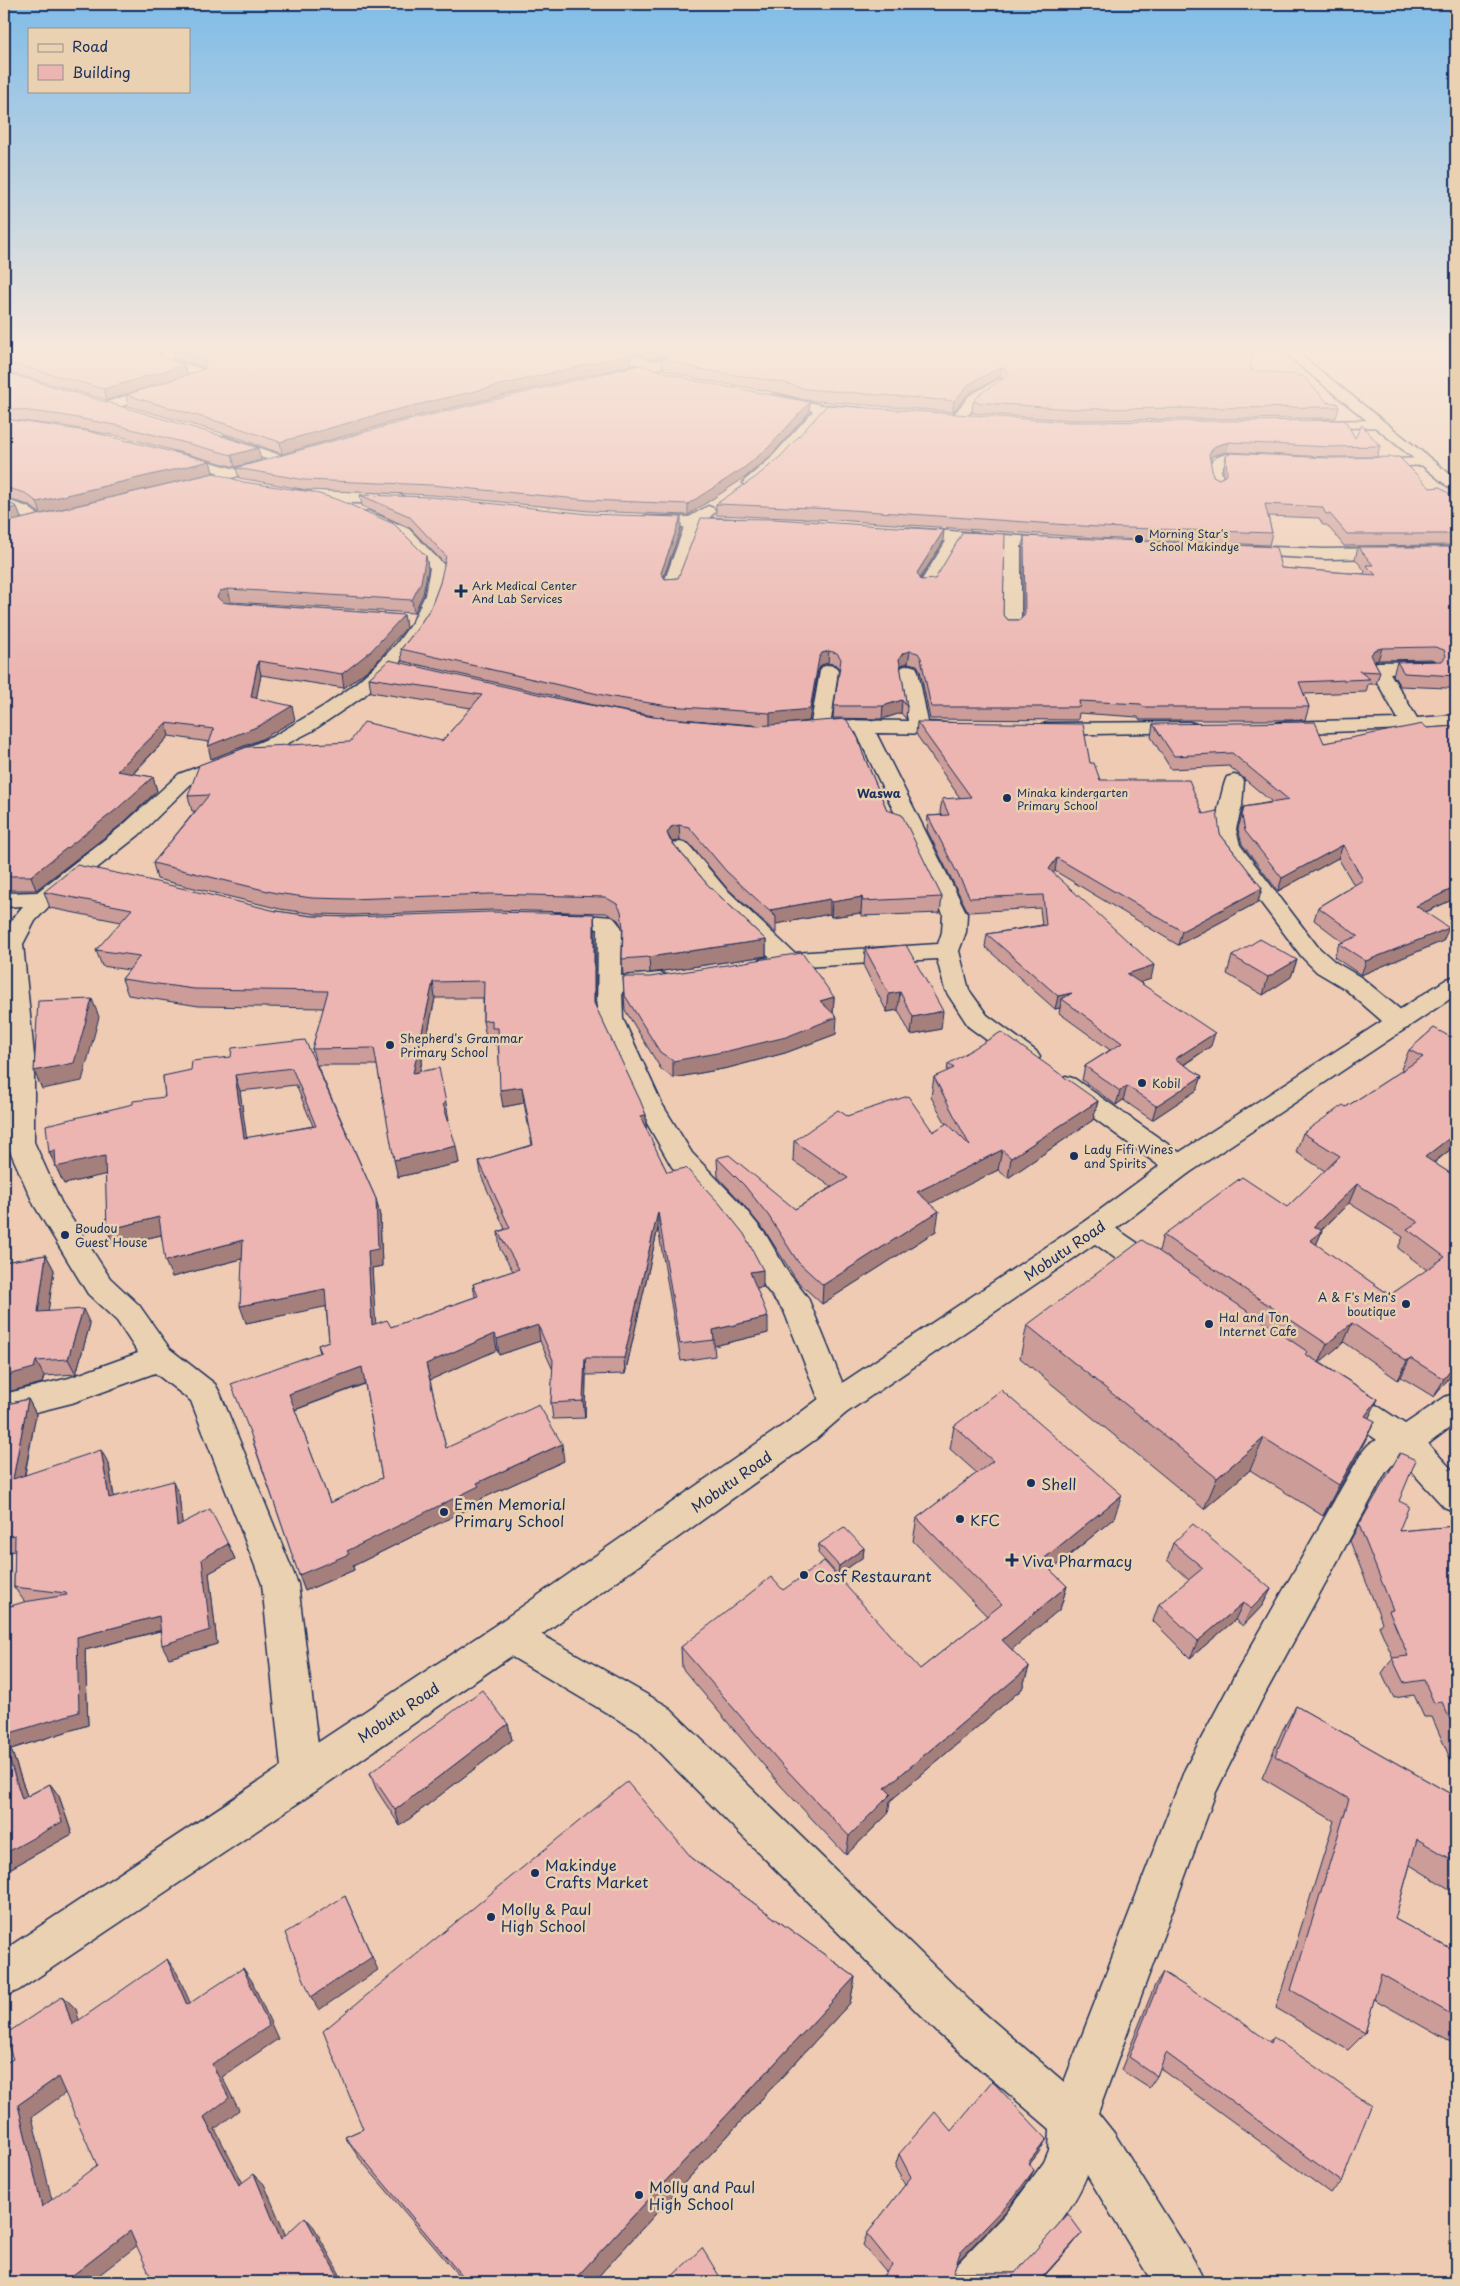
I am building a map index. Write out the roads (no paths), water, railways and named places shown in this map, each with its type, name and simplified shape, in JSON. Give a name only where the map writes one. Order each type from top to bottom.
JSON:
[{"type":"street","points":[[186,459],[234,473]]},
{"type":"street","points":[[170,489],[285,459]]},
{"type":"street","points":[[737,492],[778,459]]},
{"type":"street","points":[[1217,484],[1214,470],[1218,461],[1225,459]]},
{"type":"street","points":[[1245,459],[1279,460]]},
{"type":"street","points":[[1420,459],[1456,486]]},
{"type":"street","points":[[1350,464],[1424,462]]},
{"type":"street","points":[[217,478],[245,487]]},
{"type":"street","points":[[275,493],[315,497],[415,500]]},
{"type":"street","points":[[302,1777],[280,1584],[204,1393],[158,1358],[128,1314],[99,1286],[74,1250],[48,1204],[20,1142],[21,1056],[10,1000],[11,944],[24,918],[43,899],[123,836],[186,778],[250,753],[304,727],[372,679],[396,667],[399,652],[412,620],[437,582],[438,567],[403,532],[347,507],[315,497]]},
{"type":"street","points":[[671,585],[694,521],[724,501]]},
{"type":"street","points":[[4,504],[23,510],[39,521]]},
{"type":"street","points":[[21,526],[58,517]]},
{"type":"street","points":[[634,520],[750,523]]},
{"type":"street","points":[[890,532],[1072,545]]},
{"type":"street","points":[[926,586],[956,537]]},
{"type":"street","points":[[1012,626],[1013,541]]},
{"type":"street","points":[[1221,550],[1325,554],[1456,552]]},
{"type":"street","points":[[1411,724],[1378,668],[1431,667]]},
{"type":"street","points":[[820,727],[829,671]]},
{"type":"street","points":[[909,671],[919,727]]},
{"type":"street","points":[[1260,728],[1456,721]]},
{"type":"street","points":[[795,730],[820,727],[976,728]]},
{"type":"street","points":[[864,728],[955,914],[954,932],[947,951],[957,990],[978,1021],[1179,1166]]},
{"type":"street","points":[[1024,729],[1211,728]]},
{"type":"street","points":[[1234,781],[1232,806],[1225,829],[1229,846],[1310,952],[1326,968],[1353,983],[1399,1022]]},
{"type":"street","points":[[680,850],[717,893],[788,961]]},
{"type":"street","points":[[80,868],[109,875]]},
{"type":"street","points":[[4,900],[43,899]]},
{"type":"street","points":[[532,919],[605,922],[610,928],[610,1019],[649,1104],[682,1160],[732,1212],[756,1243],[776,1279],[797,1306],[835,1404]]},
{"type":"street","points":[[750,967],[788,961],[947,951]]},
{"type":"street","points":[[609,985],[650,983],[686,977]]},
{"type":"street","name":"Mobutu Road","points":[[4,1975],[510,1636],[804,1430],[835,1404],[1095,1229],[1179,1166],[1456,984]]},
{"type":"street","points":[[1095,1229],[1185,1290]]},
{"type":"street","points":[[4,1407],[72,1390],[158,1358]]},
{"type":"street","points":[[1315,1380],[1405,1442],[1456,1497]]},
{"type":"street","points":[[974,2282],[1026,2227],[1064,2176],[1072,2150],[1073,2119],[1199,1783],[1248,1688],[1374,1462],[1381,1454],[1405,1442],[1456,1406]]},
{"type":"street","points":[[510,1636],[654,1719],[954,2017],[1073,2119],[1098,2149],[1180,2282]]},
{"type":"place","name":"Morning Star's School Makindye","points":[[1139,539]]},
{"type":"place","name":"Ark Medical Center And Lab Services","points":[[461,591]]},
{"type":"place","name":"Minaka kindergarten Primary School","points":[[1007,798]]},
{"type":"place","name":"Shepherd's Grammar Primary School","points":[[390,1045]]},
{"type":"place","name":"Kobil","points":[[1142,1083]]},
{"type":"place","name":"Lady Fifi Wines and Spirits","points":[[1074,1156]]},
{"type":"place","name":"Boudou Guest House","points":[[65,1235]]},
{"type":"place","name":"A & F's Men's boutique","points":[[1406,1304]]},
{"type":"place","name":"Hal and Ton Internet Cafe","points":[[1209,1324]]},
{"type":"place","name":"Shell","points":[[1031,1483]]},
{"type":"place","name":"Emen Memorial Primary School","points":[[444,1512]]},
{"type":"place","name":"KFC","points":[[960,1519]]},
{"type":"place","name":"Viva Pharmacy","points":[[1012,1560]]},
{"type":"place","name":"Cosf Restaurant","points":[[804,1575]]},
{"type":"place","name":"Makindye Crafts Market","points":[[535,1873]]},
{"type":"place","name":"Molly & Paul High School","points":[[491,1917]]},
{"type":"place","name":"Molly and Paul High School","points":[[639,2195]]},
{"type":"district","name":"Waswa","points":[[879,793]]}]
